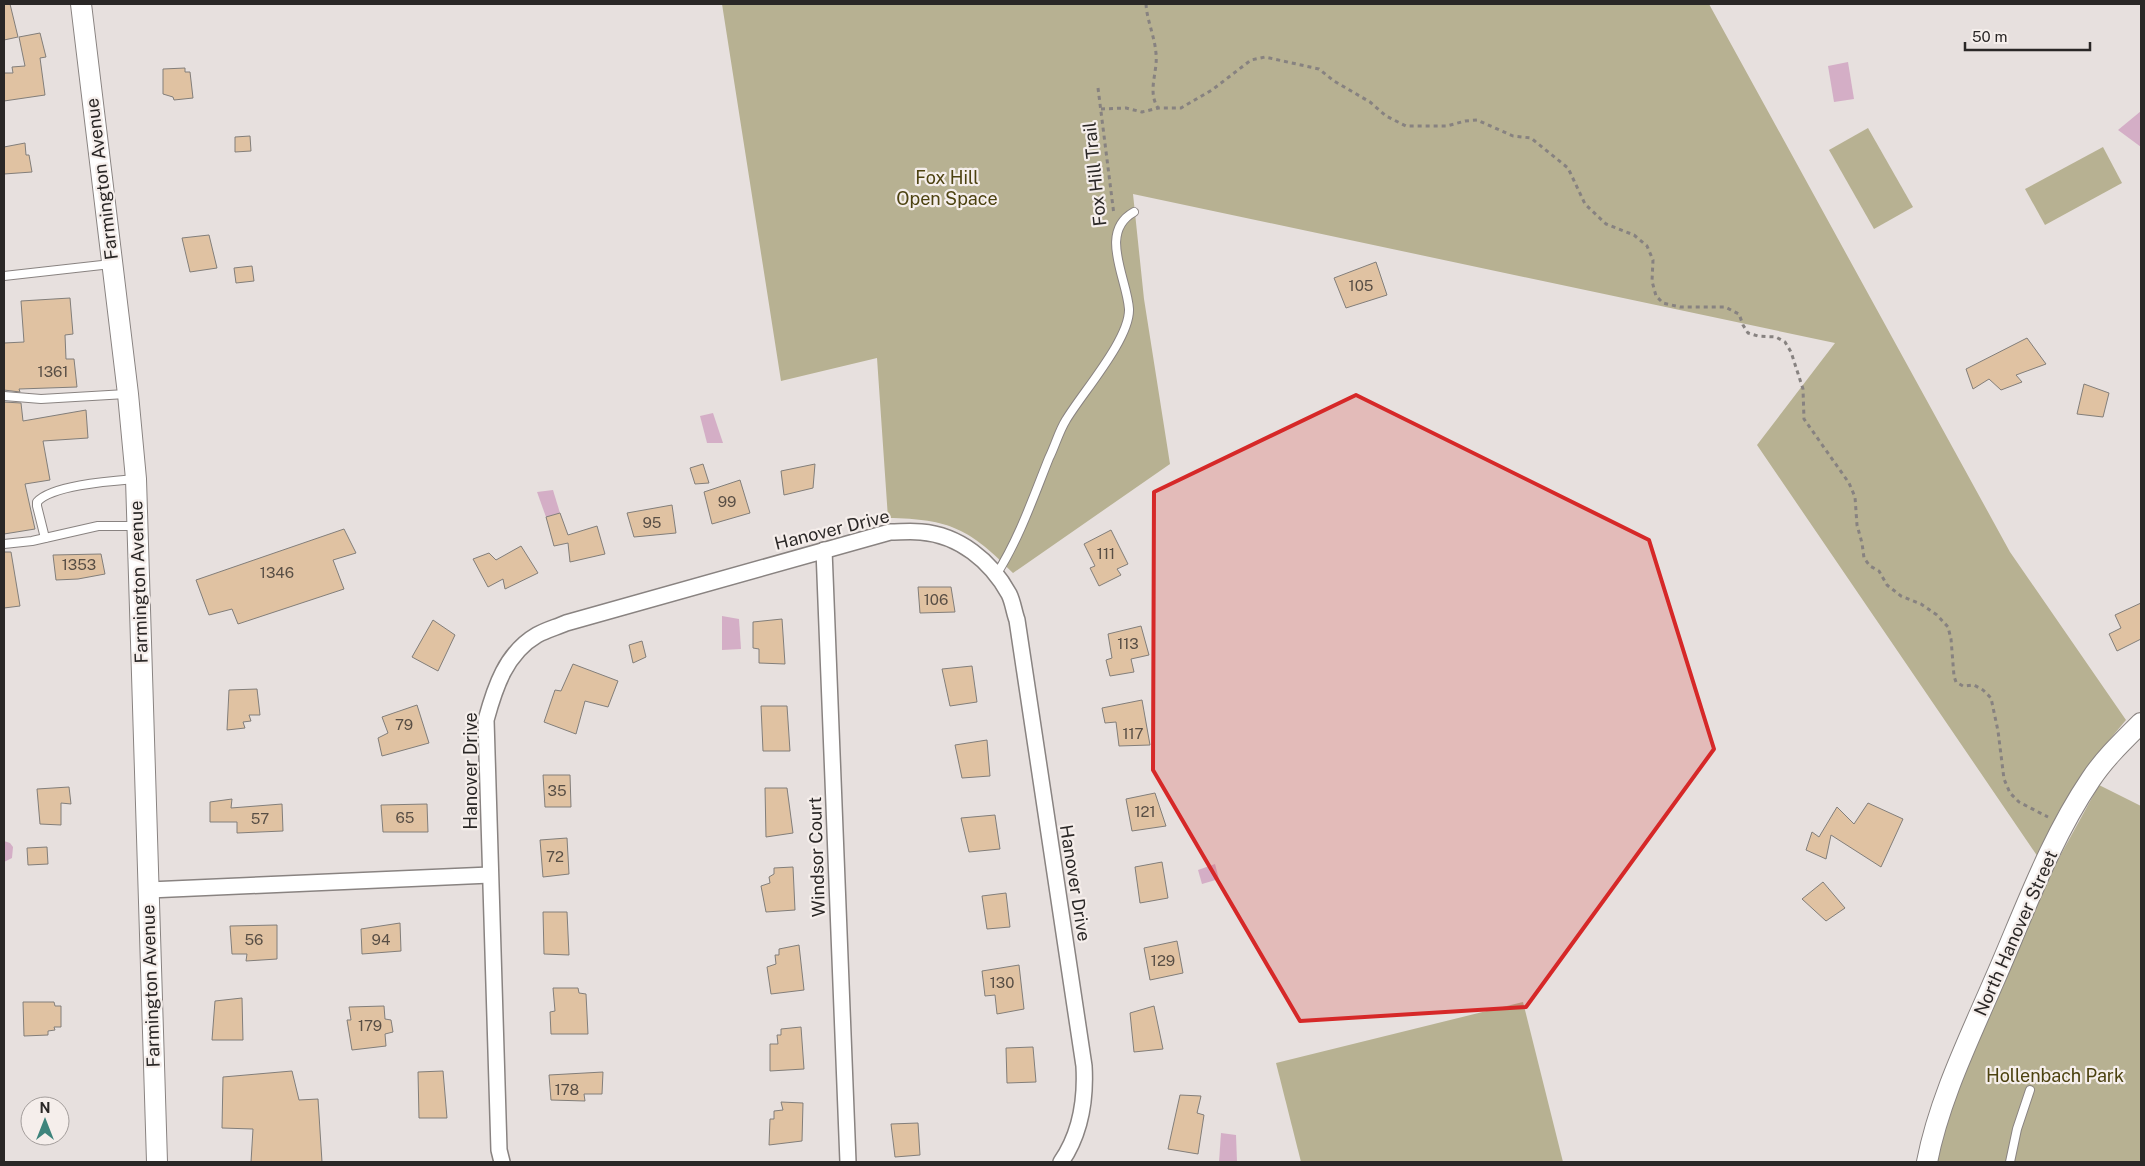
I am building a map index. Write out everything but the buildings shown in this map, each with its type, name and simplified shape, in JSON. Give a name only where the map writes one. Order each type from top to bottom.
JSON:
[{"type":"street","name":"Farmington Avenue","points":[[82,4],[128,394],[136,479],[157,1162]]},
{"type":"street","name":"Hanover Drive","points":[[502,1162],[499,1150],[486,720],[501,674],[515,655],[536,635],[566,623],[890,532],[922,532],[950,539],[972,550],[996,575],[1009,595],[1017,620],[1084,1066],[1086,1093],[1081,1122],[1068,1152],[1061,1162]]},
{"type":"street","name":"Windsor Court","points":[[824,550],[848,1162]]},
{"type":"street","name":"North Hanover Street","points":[[1927,1162],[1940,1112],[1976,1023],[2063,826],[2091,779],[2110,754],[2141,723]]},
{"type":"street","points":[[149,890],[490,875]]},
{"type":"lane","points":[[996,575],[1010,555],[1065,421],[1119,340],[1126,326],[1129,310],[1126,291],[1122,282],[1116,236],[1119,226],[1125,218],[1134,212]]},
{"type":"lane","points":[[4,276],[112,264]]},
{"type":"lane","points":[[4,396],[41,399],[128,394]]},
{"type":"lane","points":[[45,538],[37,502],[49,492],[96,483],[136,479]]},
{"type":"lane","points":[[4,544],[32,541],[98,526],[137,526]]},
{"type":"lane","points":[[2010,1162],[2017,1129],[2030,1090]]},
{"type":"path","points":[[1146,4],[1157,55],[1153,86],[1155,102],[1158,108]]},
{"type":"path","name":"Fox Hill Trail","points":[[1101,109],[1126,108],[1142,112],[1158,108],[1182,108],[1212,90],[1251,60],[1265,57],[1319,69],[1334,81],[1370,102],[1386,116],[1406,126],[1447,126],[1477,120],[1513,136],[1531,138],[1545,148],[1568,168],[1585,204],[1606,224],[1634,235],[1647,246],[1653,260],[1652,281],[1656,296],[1663,303],[1680,306],[1724,306],[1739,314],[1742,325],[1748,332],[1758,336],[1776,337],[1785,342],[1800,376],[1803,389],[1804,419],[1849,483],[1856,497],[1856,524],[1864,558],[1870,566],[1879,571],[1887,585],[1894,591],[1937,615],[1948,627],[1952,639],[1956,682],[1963,686],[1974,685],[1984,690],[1991,698],[1998,731],[2004,779],[2010,793],[2019,802],[2063,826]]},
{"type":"path","name":"Fox Hill Trail","points":[[1098,88],[1116,236]]},
{"type":"highlighted area","points":[[1356,395],[1649,540],[1714,749],[1526,1007],[1300,1021],[1153,770],[1154,492]]},
{"type":"green space","name":"Fox Hill Open Space","points":[[722,4],[1709,4],[2010,552],[2126,720],[2090,763],[2059,811],[2038,857],[1757,445],[1835,343],[1133,194],[1144,299],[1170,464],[1013,573],[984,546],[958,529],[928,521],[888,518],[877,358],[781,381]]},
{"type":"green space","points":[[1868,128],[1913,207],[1874,229],[1829,150]]},
{"type":"green space","points":[[2103,147],[2122,183],[2045,225],[2025,189]]},
{"type":"green space","name":"Hollenbach Park","points":[[2099,785],[2141,806],[2141,1162],[1936,1162],[1956,1093],[2049,876]]},
{"type":"green space","points":[[1523,1002],[1563,1162],[1301,1162],[1276,1063]]},
{"type":"shaded area","points":[[1848,62],[1854,99],[1834,102],[1828,66]]},
{"type":"shaded area","points":[[2141,111],[2141,147],[2118,130]]},
{"type":"shaded area","points":[[713,413],[723,443],[707,443],[700,416]]},
{"type":"shaded area","points":[[553,490],[560,513],[546,517],[537,492]]},
{"type":"shaded area","points":[[722,616],[739,619],[741,649],[722,650]]},
{"type":"shaded area","points":[[4,841],[10,843],[13,847],[12,858],[4,862]]},
{"type":"shaded area","points":[[1215,864],[1219,879],[1202,884],[1198,870]]},
{"type":"shaded area","points":[[1221,1133],[1236,1135],[1237,1162],[1219,1162]]}]
